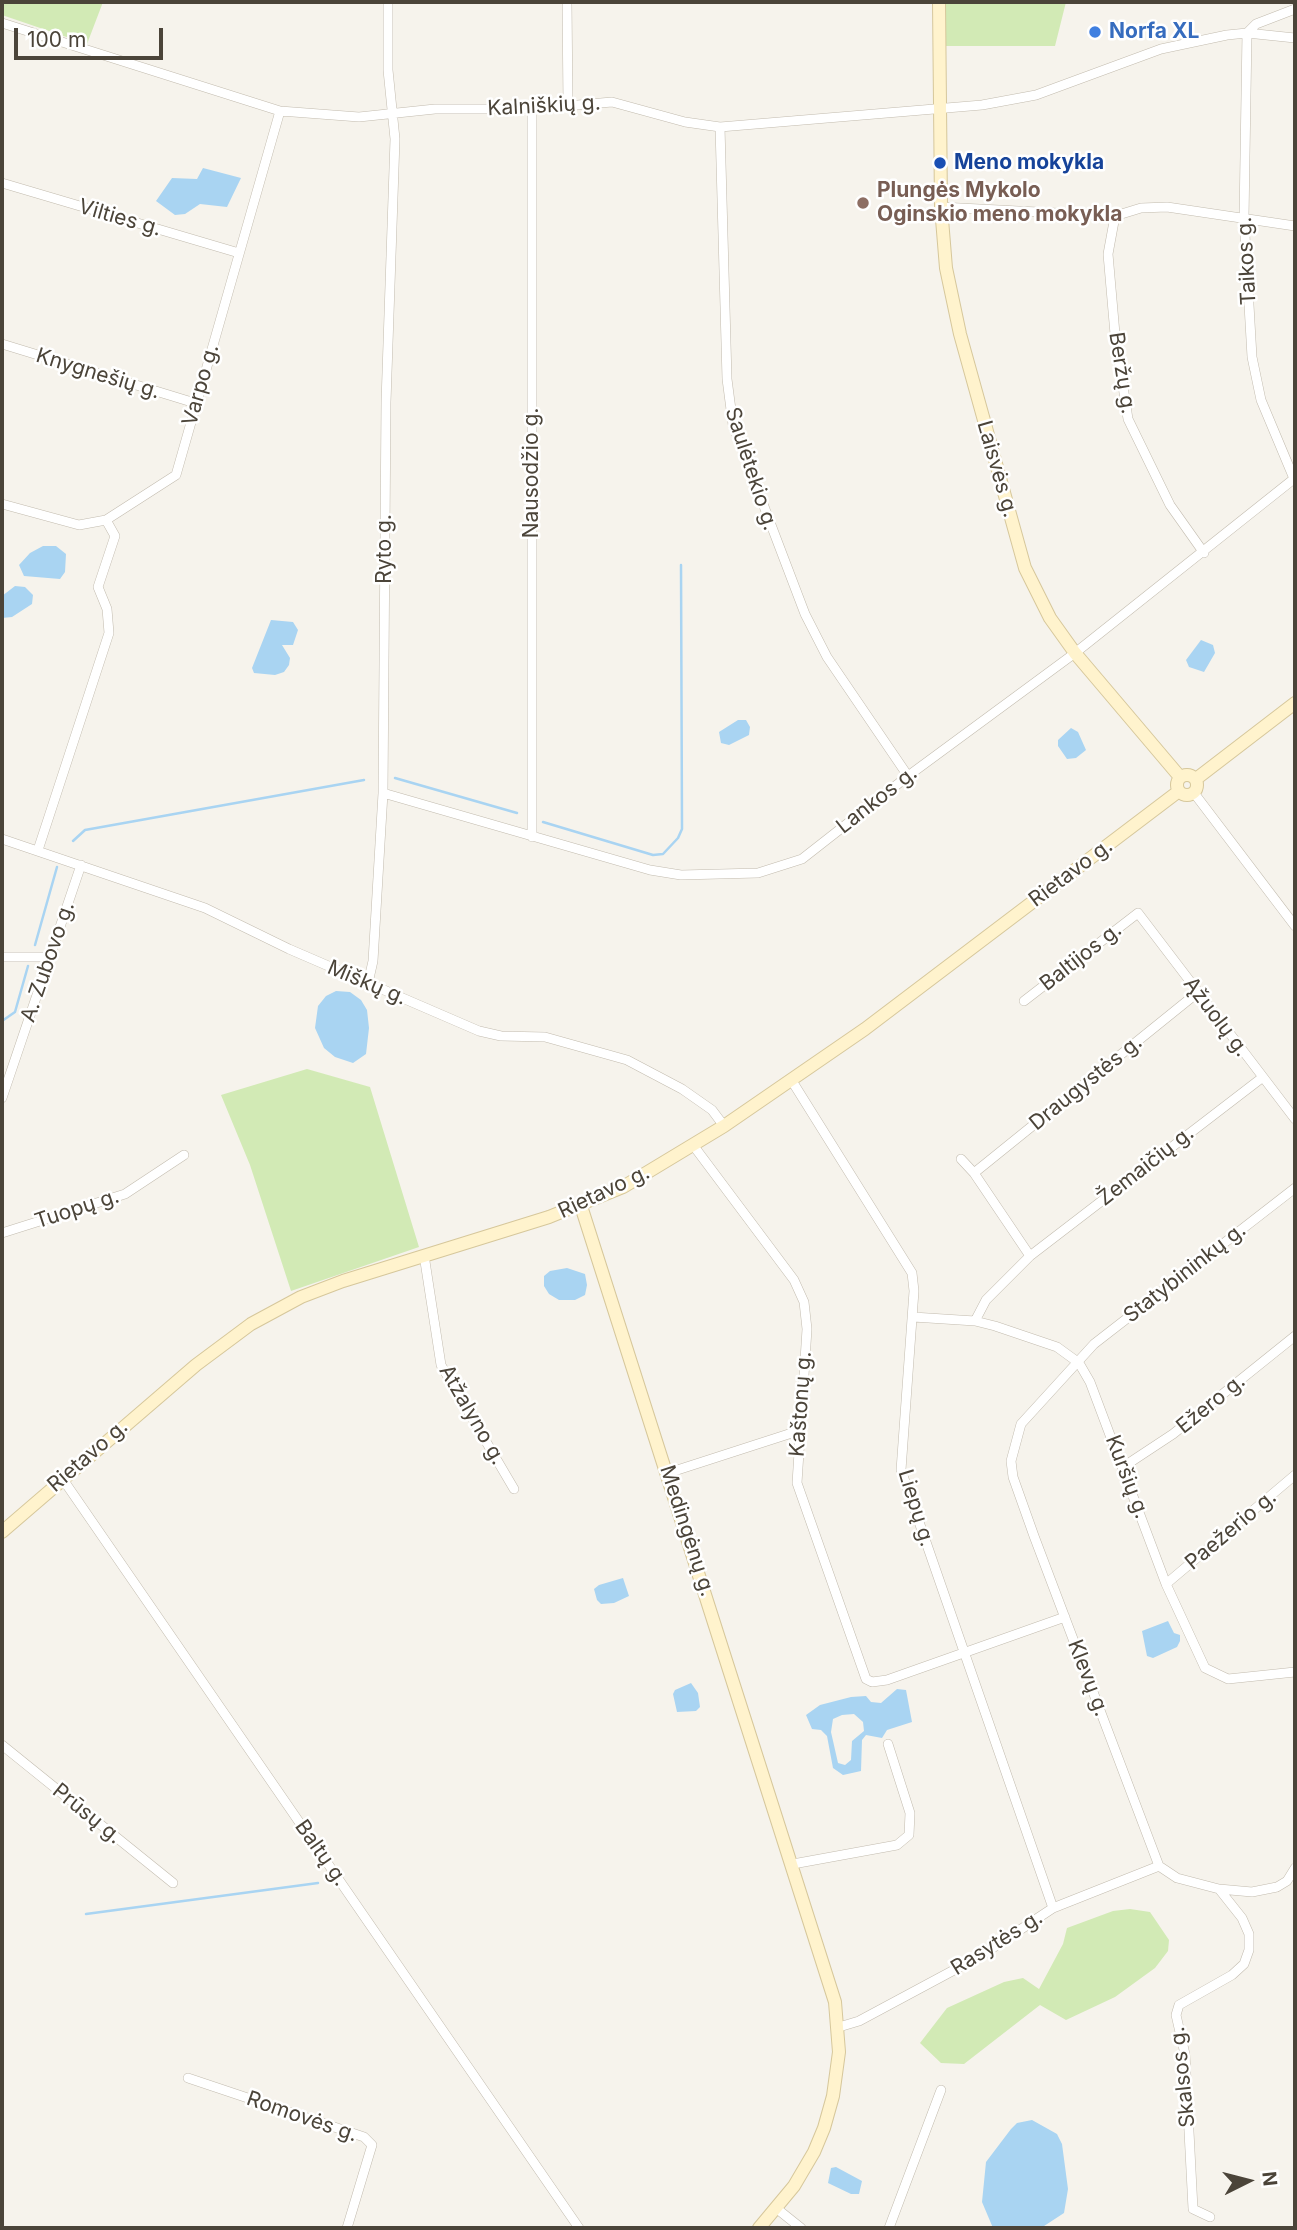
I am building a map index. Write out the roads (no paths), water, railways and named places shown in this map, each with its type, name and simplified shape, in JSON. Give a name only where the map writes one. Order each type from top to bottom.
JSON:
[{"type":"street","name":"Ryto g.","points":[[368,982],[373,961],[383,793],[386,402],[395,139],[388,2]]},
{"type":"street","points":[[567,2],[568,105]]},
{"type":"street","name":"Laisvės g.","points":[[939,2],[942,207],[953,305],[1025,568],[1050,618],[1075,653],[1180,777]]},
{"type":"street","points":[[1277,14],[1281,2]]},
{"type":"street","points":[[1247,33],[1256,24],[1295,9]]},
{"type":"street","name":"Kalniškių g.","points":[[2,23],[280,111],[344,118],[435,109],[532,109],[612,102],[685,122],[720,127],[939,111],[1036,95],[1161,50],[1247,33],[1295,38]]},
{"type":"street","name":"Taikos g.","points":[[1247,33],[1244,218],[1252,357],[1261,400],[1295,479]]},
{"type":"street","name":"Nausodžio g.","points":[[532,109],[532,837]]},
{"type":"street","name":"Varpo g.","points":[[2,503],[79,525],[106,520],[176,475],[280,111]]},
{"type":"street","name":"Saulėtekio g.","points":[[720,127],[727,379],[733,425],[805,614],[828,657],[908,776]]},
{"type":"street","name":"Vilties g.","points":[[2,183],[239,253]]},
{"type":"street","points":[[942,207],[1115,216],[1140,208],[1167,207],[1295,226]]},
{"type":"street","name":"Beržų g.","points":[[1115,216],[1108,254],[1115,334],[1128,419],[1170,505],[1204,553]]},
{"type":"street","name":"Knygnešių g.","points":[[2,344],[195,403]]},
{"type":"street","name":"Lankos g.","points":[[383,793],[532,837],[681,875],[758,873],[802,859],[908,776],[1075,653],[1295,479]]},
{"type":"street","points":[[38,850],[109,633],[107,609],[98,587],[115,536],[106,520]]},
{"type":"street","points":[[1196,779],[1295,703]]},
{"type":"street","points":[[1186,774],[1196,779],[1198,785],[1194,793],[1186,795],[1179,791],[1177,785],[1180,777],[1186,774]]},
{"type":"street","name":"Rietavo g.","points":[[2,1532],[196,1365],[251,1324],[300,1297],[581,1206],[623,1187],[792,1081],[1179,791]]},
{"type":"street","points":[[1194,793],[1295,926]]},
{"type":"street","name":"Miškų g.","points":[[2,839],[205,908],[289,949],[489,1034],[545,1037],[627,1060],[682,1089],[712,1110],[724,1126]]},
{"type":"street","name":"A. Zubovo g.","points":[[2,1098],[81,865]]},
{"type":"street","name":"Ąžuolų g.","points":[[1139,913],[1295,1119]]},
{"type":"street","name":"Baltijos g.","points":[[1024,1001],[1139,913]]},
{"type":"street","points":[[2,957],[50,957]]},
{"type":"street","name":"Draugystės g.","points":[[974,1173],[1197,993]]},
{"type":"street","name":"Žemaičių g.","points":[[975,1321],[986,1300],[1030,1256],[1262,1077]]},
{"type":"street","name":"Liepų g.","points":[[792,1081],[912,1273],[913,1317],[901,1470],[1053,1908]]},
{"type":"street","name":"Kaštonų g.","points":[[693,1145],[800,1291],[807,1329],[796,1470],[799,1495],[862,1673],[872,1682],[965,1654]]},
{"type":"street","name":"Tuopų g.","points":[[2,1233],[125,1194],[184,1156]]},
{"type":"street","points":[[961,1159],[974,1173],[1030,1256]]},
{"type":"street","name":"Statybininkų g.","points":[[1079,1363],[1094,1344],[1295,1188]]},
{"type":"street","name":"Medingėnų g.","points":[[581,1206],[830,1978],[839,2027],[837,2075],[824,2128],[806,2168],[759,2228]]},
{"type":"street","name":"Atžalyno g.","points":[[424,1255],[440,1365],[514,1489]]},
{"type":"street","points":[[913,1317],[975,1321],[1057,1347],[1079,1363]]},
{"type":"street","name":"Ežero g.","points":[[1123,1467],[1172,1434],[1295,1336]]},
{"type":"street","name":"Kuršių g.","points":[[1079,1363],[1090,1382],[1166,1584],[1198,1658],[1216,1676],[1228,1679],[1295,1672]]},
{"type":"street","name":"Klevų g.","points":[[1079,1363],[1021,1424],[1012,1461],[1017,1489],[1158,1866]]},
{"type":"street","points":[[668,1473],[798,1431]]},
{"type":"street","name":"Paežerio g.","points":[[1166,1584],[1295,1475]]},
{"type":"street","name":"Baltų g.","points":[[62,1478],[579,2228]]},
{"type":"street","points":[[965,1654],[1065,1617]]},
{"type":"street","points":[[791,1860],[897,1844],[909,1835],[910,1814],[888,1744]]},
{"type":"street","name":"Prūsų g.","points":[[2,1745],[173,1883]]},
{"type":"street","points":[[1158,1866],[1177,1878],[1219,1889],[1266,1891],[1287,1881],[1295,1868]]},
{"type":"street","name":"Rasytės g.","points":[[839,2027],[859,2021],[982,1955],[1053,1908],[1158,1866]]},
{"type":"street","name":"Skalsos g.","points":[[1210,2217],[1193,2209],[1185,2054],[1177,2015],[1179,2005],[1232,1975],[1244,1964],[1249,1934],[1242,1918],[1219,1889]]},
{"type":"street","name":"Romovės g.","points":[[188,2078],[364,2137],[372,2145],[347,2228]]},
{"type":"street","points":[[889,2228],[941,2090]]},
{"type":"street","points":[[776,2208],[801,2228]]},
{"type":"water","points":[[203,168],[241,178],[227,207],[200,204],[185,214],[175,215],[156,201],[172,178],[197,179]]},
{"type":"water","points":[[43,546],[56,546],[66,554],[65,572],[60,579],[24,576],[19,565],[30,553]]},
{"type":"water","points":[[15,586],[25,587],[33,595],[32,604],[12,617],[2,618],[2,596]]},
{"type":"water","points":[[271,620],[293,622],[298,630],[293,645],[282,645],[290,658],[289,665],[284,672],[275,675],[254,673],[252,668]]},
{"type":"water","points":[[1201,640],[1213,645],[1215,653],[1204,672],[1189,667],[1186,660]]},
{"type":"water","points":[[738,720],[746,720],[750,727],[749,735],[729,745],[721,743],[719,732]]},
{"type":"water","points":[[1071,728],[1078,732],[1086,750],[1076,758],[1067,759],[1058,746],[1058,740]]},
{"type":"water","points":[[336,991],[350,992],[361,1000],[367,1010],[369,1028],[366,1054],[353,1063],[335,1057],[324,1048],[315,1028],[318,1006],[326,996]]},
{"type":"water","points":[[567,1268],[585,1274],[585,1295],[575,1300],[559,1300],[549,1294],[544,1286],[544,1276],[550,1271]]},
{"type":"water","points":[[623,1578],[629,1596],[614,1603],[601,1604],[597,1600],[594,1589]]},
{"type":"water","points":[[1168,1621],[1174,1633],[1180,1635],[1177,1647],[1153,1658],[1147,1656],[1142,1631]]},
{"type":"water","points":[[691,1683],[698,1693],[700,1707],[696,1711],[677,1712],[673,1694],[675,1690]]},
{"type":"water","points":[[897,1689],[906,1690],[912,1722],[887,1730],[882,1738],[866,1735],[862,1740],[861,1771],[843,1775],[833,1768],[827,1736],[821,1730],[812,1729],[806,1715],[820,1705],[851,1697],[866,1696],[871,1702],[881,1703]],"holes":[[[854,1714],[863,1722],[864,1731],[852,1741],[851,1760],[845,1765],[838,1763],[831,1732],[833,1719]]]},
{"type":"water","points":[[1032,2120],[1057,2134],[1062,2144],[1068,2189],[1064,2213],[1041,2228],[993,2228],[982,2202],[986,2162],[1017,2123]]},
{"type":"water","points":[[836,2167],[862,2181],[859,2194],[851,2194],[828,2183],[831,2168]]},
{"type":"waterway","points":[[543,822],[653,855],[663,854],[678,838],[682,829],[681,565]]},
{"type":"waterway","points":[[395,778],[517,813]]},
{"type":"waterway","points":[[73,841],[85,830],[364,780]]},
{"type":"waterway","points":[[35,945],[57,867]]},
{"type":"waterway","points":[[2,1021],[15,1012],[28,966]]},
{"type":"waterway","points":[[86,1914],[318,1883]]},
{"type":"place","name":"Norfa XL","points":[[1095,32]]},
{"type":"place","name":"Meno mokykla","points":[[940,163]]},
{"type":"place","name":"Plungės Mykolo Oginskio meno mokykla","points":[[863,203]]}]
